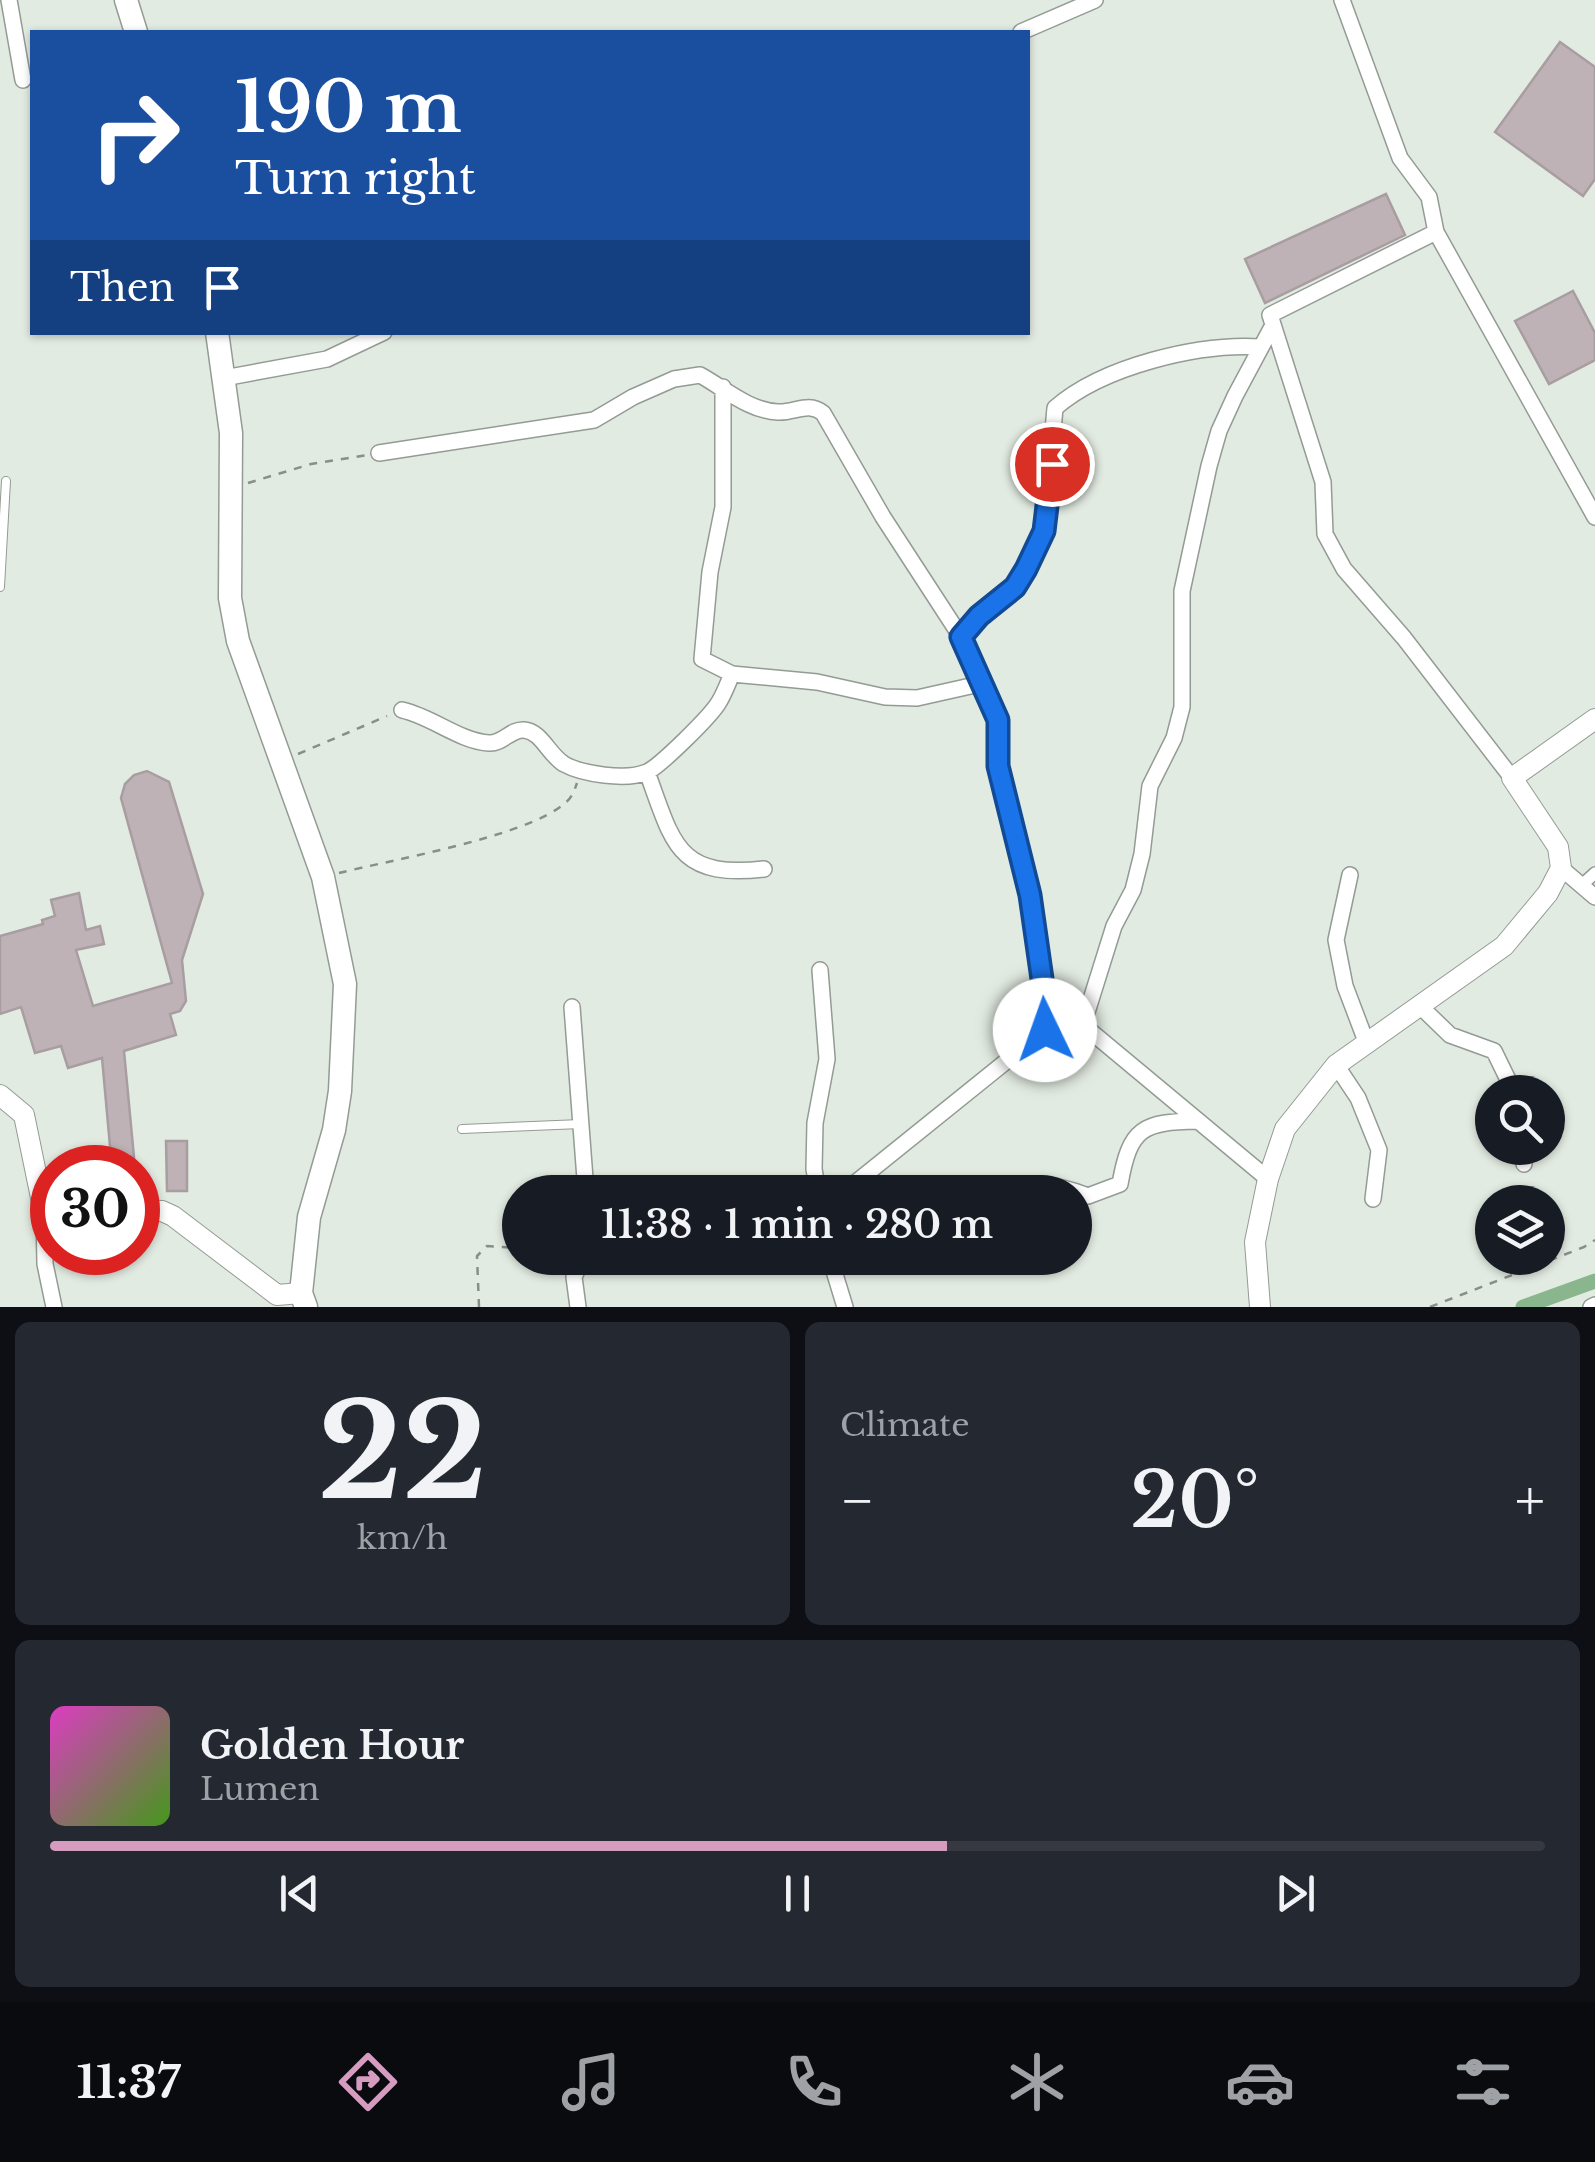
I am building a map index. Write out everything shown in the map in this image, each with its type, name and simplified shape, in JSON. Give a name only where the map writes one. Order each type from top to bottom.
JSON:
[{"type":"main road","points":[[126,0],[135,30]]},
{"type":"main road","points":[[217,335],[232,488],[230,598],[238,642],[323,877],[345,984],[334,1130],[309,1217],[304,1300]]},
{"type":"street","points":[[9,0],[23,80]]},
{"type":"street","points":[[1027,30],[1095,0]]},
{"type":"street","points":[[1342,0],[1400,158],[1429,196],[1436,232],[1595,517]]},
{"type":"street","points":[[1260,1307],[1255,1242],[1268,1179],[1285,1129],[1336,1064],[1504,946],[1548,893],[1561,868],[1558,847],[1512,778],[1338,558],[1325,534],[1324,482],[1270,313],[1436,232]]},
{"type":"street","points":[[1083,1025],[1114,926],[1133,890],[1142,854],[1150,786],[1174,738],[1182,706],[1182,591],[1218,432],[1273,325]]},
{"type":"street","points":[[224,378],[327,359],[378,335]]},
{"type":"street","points":[[961,637],[989,606],[1015,587],[1044,531],[1055,408],[1090,386],[1160,357],[1231,345],[1262,347]]},
{"type":"street","points":[[379,453],[594,420],[674,379],[700,375],[753,407],[779,412],[811,406],[823,413],[961,637],[998,720],[998,766],[1030,895],[1044,993],[1045,1030]]},
{"type":"street","points":[[723,387],[723,506],[710,572],[702,659],[732,674],[817,682],[885,697],[917,698],[984,683]]},
{"type":"street","points":[[402,710],[426,716],[467,739],[483,742],[496,743],[526,730],[541,739],[558,761],[581,773],[622,775],[646,772],[718,704],[732,674]]},
{"type":"street","points":[[1512,778],[1595,719]]},
{"type":"street","points":[[646,772],[671,836],[688,856],[712,868],[764,869]]},
{"type":"street","points":[[1561,868],[1589,879],[1595,897]]},
{"type":"street","points":[[1350,875],[1336,940],[1345,986],[1367,1044]]},
{"type":"street","points":[[815,1175],[815,1123],[828,1059],[820,970]]},
{"type":"street","points":[[572,1006],[584,1175]]},
{"type":"street","points":[[1420,1006],[1450,1035],[1494,1052],[1506,1075]]},
{"type":"street","points":[[865,1175],[1061,1021],[1083,1025],[1268,1179]]},
{"type":"street","points":[[1336,1064],[1358,1098],[1379,1150],[1372,1199]]},
{"type":"street","points":[[0,1094],[24,1115],[31,1145]]},
{"type":"street","points":[[1092,1194],[1120,1184],[1124,1160],[1140,1131],[1158,1122],[1198,1121]]},
{"type":"street","points":[[160,1211],[173,1216],[277,1295],[304,1300]]},
{"type":"street","points":[[48,1275],[54,1307]]},
{"type":"street","points":[[575,1275],[578,1307]]},
{"type":"street","points":[[835,1275],[845,1307]]},
{"type":"lane","points":[[0,587],[6,482]]},
{"type":"lane","points":[[462,1129],[580,1124]]},
{"type":"path","points":[[232,488],[311,464],[379,453]]},
{"type":"path","points":[[282,760],[402,710]]},
{"type":"path","points":[[323,877],[526,826],[563,806],[573,795],[581,773]]},
{"type":"path","points":[[1430,1307],[1595,1240]]},
{"type":"path","points":[[479,1307],[477,1256],[487,1246],[502,1247]]},
{"type":"building","points":[[1560,42],[1595,67],[1595,179],[1583,196],[1495,132]]},
{"type":"building","points":[[1386,194],[1405,235],[1265,303],[1245,259]]},
{"type":"building","points":[[1573,291],[1595,333],[1595,360],[1549,384],[1515,321]]},
{"type":"building","points":[[147,771],[169,782],[203,894],[182,960],[186,1001],[180,1011],[170,1014],[176,1035],[124,1051],[133,1145],[110,1145],[102,1058],[68,1068],[61,1046],[35,1053],[21,1007],[0,1014],[0,936],[43,924],[42,920],[55,916],[51,900],[79,893],[86,930],[100,926],[104,944],[76,950],[93,1006],[172,983],[121,798],[125,784],[134,775]]},
{"type":"building","points":[[166,1141],[187,1141],[187,1191],[167,1191]]},
{"type":"waterway","points":[[1523,1307],[1595,1281]]},
{"type":"route","points":[[1045,1030],[1044,993],[1030,895],[998,766],[998,720],[961,637],[979,616],[1015,587],[1026,569],[1044,531],[1052,464]]}]
